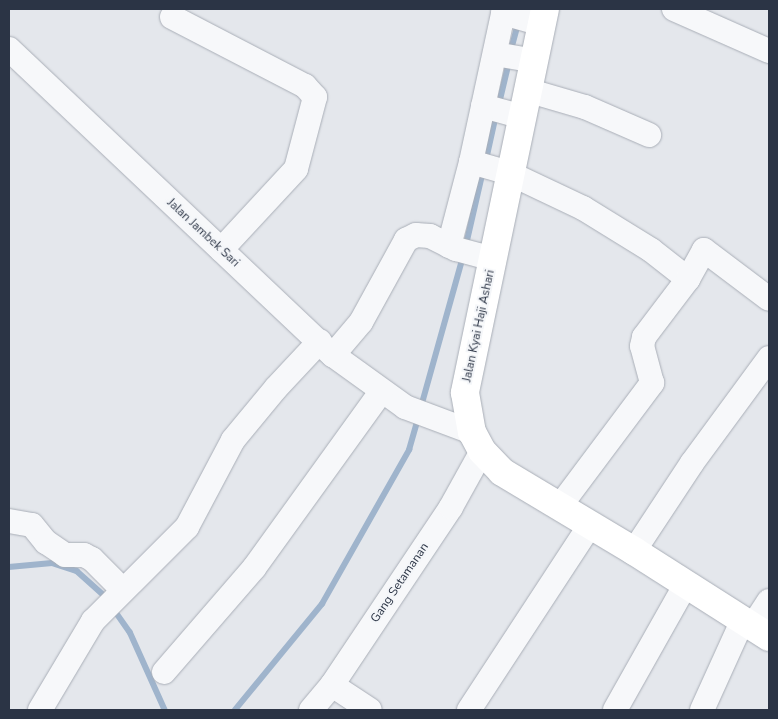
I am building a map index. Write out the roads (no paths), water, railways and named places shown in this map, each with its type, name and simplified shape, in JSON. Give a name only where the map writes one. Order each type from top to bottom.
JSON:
[{"type":"main road","name":"Jalan Kyai Haji Ashari","points":[[477,441],[465,393],[504,171],[517,115],[530,90],[529,60],[539,18]]},
{"type":"main road","points":[[477,441],[502,472],[634,550],[754,629]]},
{"type":"street","points":[[683,10],[769,51]]},
{"type":"street","points":[[453,248],[503,11],[539,18]]},
{"type":"street","points":[[172,17],[305,86],[315,97],[296,169],[222,250]]},
{"type":"street","name":"Jalan Jambek Sari","points":[[9,49],[327,348],[381,392],[415,412],[477,441]]},
{"type":"street","points":[[495,54],[529,60]]},
{"type":"street","points":[[530,90],[593,110],[650,135]]},
{"type":"street","points":[[483,106],[517,115]]},
{"type":"street","points":[[471,162],[504,171],[604,220],[651,250],[688,279]]},
{"type":"street","points":[[40,710],[84,633],[114,597],[144,572],[186,527],[234,440],[263,402],[361,322],[406,240],[422,235],[453,248],[488,258]]},
{"type":"street","points":[[560,506],[652,383],[642,346],[644,337],[688,279],[704,250],[769,299]]},
{"type":"street","points":[[634,550],[692,463],[769,358]]},
{"type":"street","points":[[164,672],[254,568],[381,392]]},
{"type":"street","name":"Gang Setamanan","points":[[310,710],[332,685],[451,507],[477,441]]},
{"type":"street","points":[[9,521],[32,525],[46,542],[65,555],[84,555],[92,559],[114,597]]},
{"type":"street","points":[[469,710],[590,525]]},
{"type":"street","points":[[615,710],[686,584]]},
{"type":"street","points":[[702,710],[754,629],[769,601]]},
{"type":"street","points":[[332,685],[370,710]]},
{"type":"waterway","points":[[511,50],[518,23]]},
{"type":"waterway","points":[[499,104],[509,62]]},
{"type":"waterway","points":[[486,160],[496,115]]},
{"type":"waterway","points":[[466,245],[483,171]]},
{"type":"waterway","points":[[421,407],[463,257]]},
{"type":"waterway","points":[[235,710],[322,604],[409,450],[418,418]]},
{"type":"waterway","points":[[9,567],[52,563],[77,571],[107,598]]},
{"type":"waterway","points":[[113,608],[130,632],[165,710]]}]
